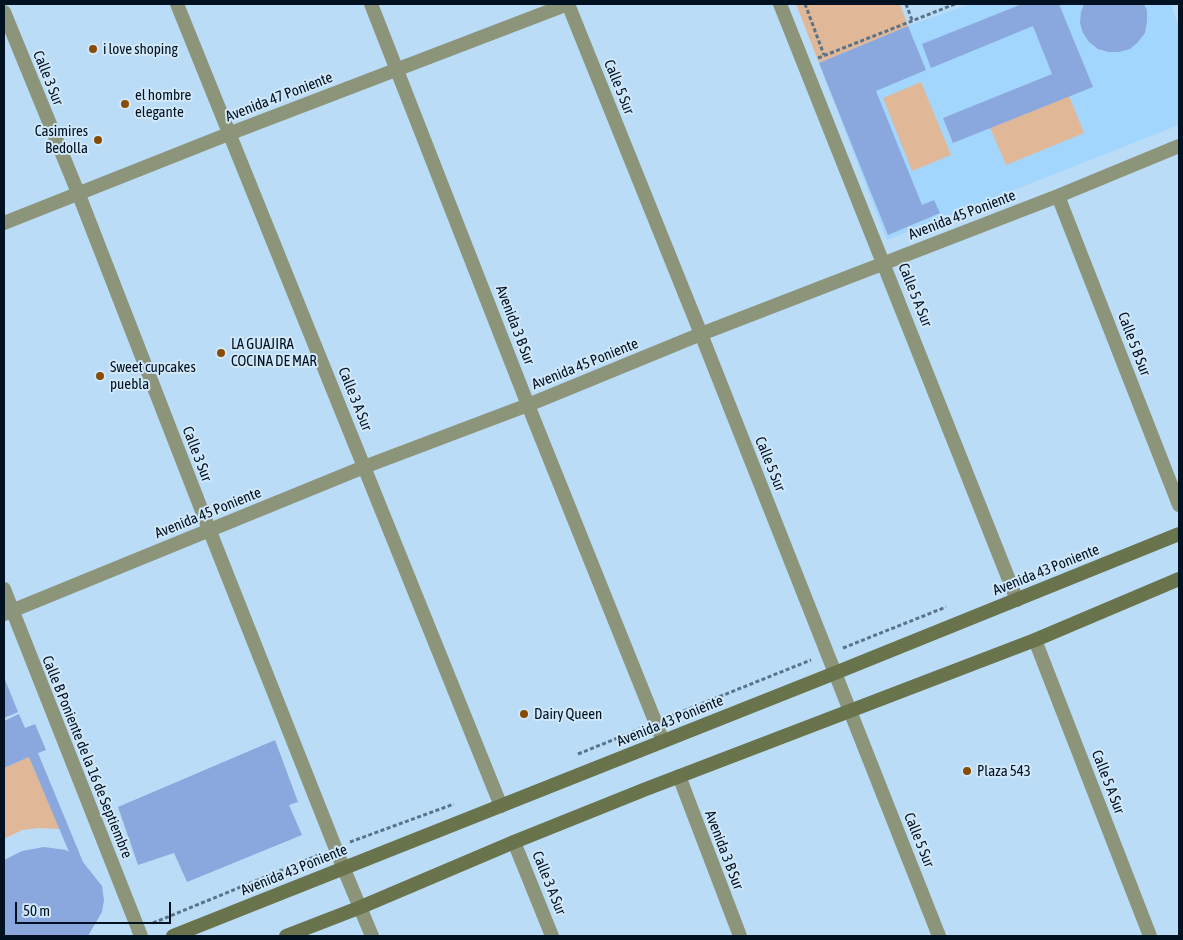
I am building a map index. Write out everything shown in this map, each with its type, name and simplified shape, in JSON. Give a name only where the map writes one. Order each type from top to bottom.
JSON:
[{"type":"main road","name":"Avenida 43 Poniente","points":[[173,936],[1179,534]]},
{"type":"main road","points":[[286,936],[679,776],[1035,640],[1179,579]]},
{"type":"street","name":"Calle 3 A Sur","points":[[177,4],[231,133],[501,806]]},
{"type":"street","name":"Avenida 3 B Sur","points":[[371,4],[528,405],[663,741]]},
{"type":"street","name":"Avenida 47 Poniente","points":[[4,223],[79,195],[231,133],[568,4]]},
{"type":"street","name":"Calle 5 Sur","points":[[568,4],[701,334],[939,936]]},
{"type":"street","name":"Calle 5 A Sur","points":[[780,4],[1017,600]]},
{"type":"street","name":"Calle 3 Sur","points":[[4,12],[79,195],[209,529],[372,936]]},
{"type":"street","name":"Avenida 45 Poniente","points":[[8,613],[364,467],[528,405],[701,334],[1058,196],[1179,146]]},
{"type":"street","name":"Calle 5 B Sur","points":[[1058,196],[1179,505]]},
{"type":"street","name":"Calle B Poniente de la 16 de Septiembre","points":[[4,590],[8,613],[141,936]]},
{"type":"street","name":"Calle 5 A Sur","points":[[1035,640],[1150,936]]},
{"type":"street","name":"Avenida 3 B Sur","points":[[679,776],[740,936]]},
{"type":"street","name":"Calle 3 A Sur","points":[[514,842],[552,936]]},
{"type":"path","points":[[805,4],[824,56]]},
{"type":"path","points":[[906,4],[912,20]]},
{"type":"path","points":[[805,64],[955,4]]},
{"type":"shaded area","points":[[796,4],[900,4],[908,26],[819,63]]},
{"type":"shaded area","points":[[970,4],[1171,4],[1179,27],[1179,125],[887,240],[819,63],[908,26]]},
{"type":"shaded area","points":[[921,82],[951,155],[912,171],[883,98]]},
{"type":"shaded area","points":[[1069,96],[1084,133],[1006,165],[990,128]]},
{"type":"shaded area","points":[[29,757],[60,829],[39,828],[22,830],[4,839],[4,768]]},
{"type":"building","points":[[1022,4],[1059,4],[1093,87],[953,143],[943,118],[1052,74],[1033,26],[931,68],[922,44]]},
{"type":"building","points":[[1084,4],[1144,4],[1147,10],[1145,33],[1130,49],[1108,52],[1098,49],[1089,42],[1083,33],[1080,23]]},
{"type":"building","points":[[908,26],[926,70],[876,91],[922,205],[934,200],[940,213],[888,235],[819,63]]},
{"type":"building","points":[[4,677],[18,712],[4,718]]},
{"type":"building","points":[[19,714],[25,728],[35,724],[46,750],[38,753],[83,862],[102,886],[104,900],[102,912],[88,936],[4,936],[4,860],[22,851],[44,847],[69,852],[29,757],[4,768],[4,721]]},
{"type":"building","points":[[275,740],[298,802],[289,805],[302,835],[187,882],[174,853],[138,865],[118,807]]},
{"type":"place","name":"i love shoping","points":[[93,49]]},
{"type":"place","name":"el hombre elegante","points":[[125,104]]},
{"type":"place","name":"Casimires Bedolla","points":[[98,140]]},
{"type":"place","name":"LA GUAJIRA COCINA DE MAR","points":[[221,353]]},
{"type":"place","name":"Sweet cupcakes puebla","points":[[100,376]]},
{"type":"place","name":"Dairy Queen","points":[[524,714]]},
{"type":"place","name":"Plaza 543","points":[[967,771]]}]
